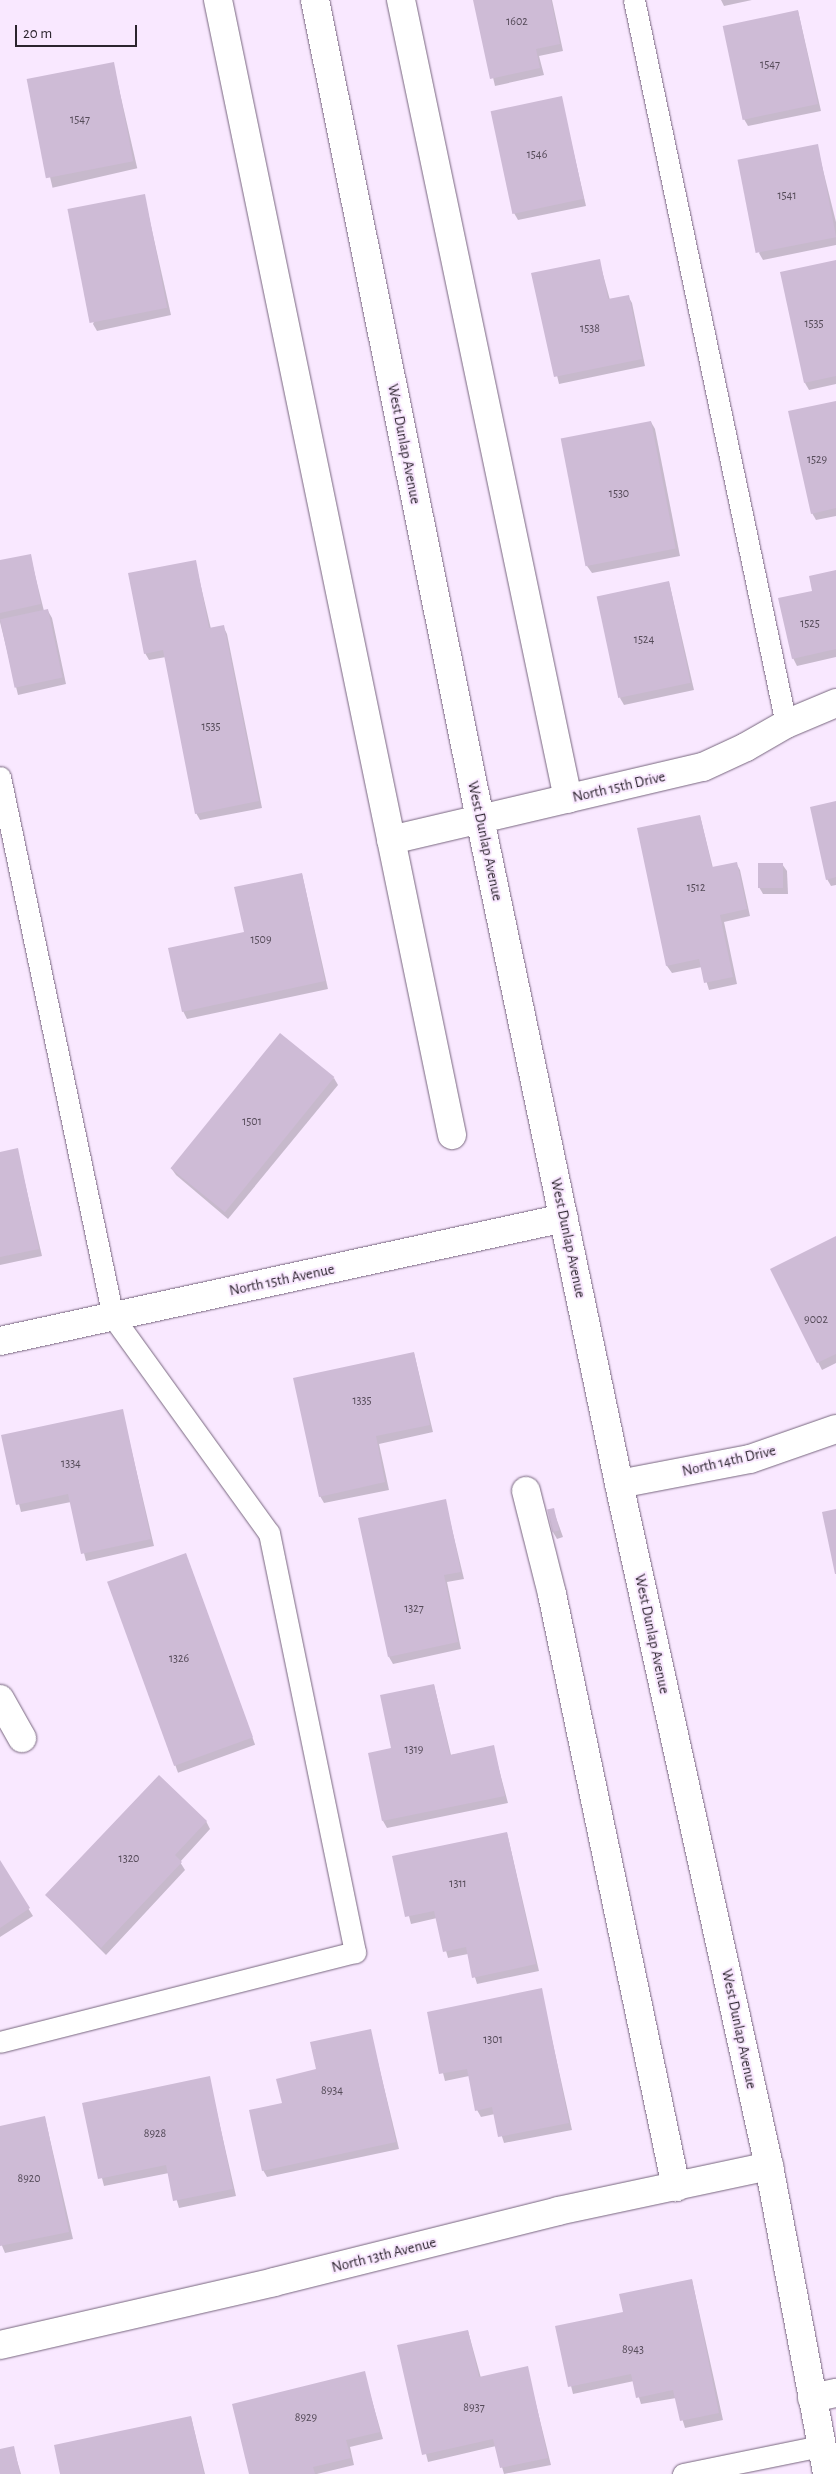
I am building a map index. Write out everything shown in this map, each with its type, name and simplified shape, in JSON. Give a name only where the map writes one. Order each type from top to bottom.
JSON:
[{"type":"street","points":[[218,0],[452,1135]]},
{"type":"street","name":"West Dunlap Avenue","points":[[315,0],[480,819],[619,1484],[769,2166],[824,2396],[821,2446],[827,2474]]},
{"type":"street","points":[[401,0],[568,798]]},
{"type":"street","name":"North 15th Drive","points":[[390,840],[703,767],[746,747],[786,724],[836,703]]},
{"type":"street","name":"North 15th Avenue","points":[[0,1341],[564,1218]]},
{"type":"street","name":"North 14th Drive","points":[[619,1484],[750,1459],[836,1429]]},
{"type":"street","points":[[526,1491],[552,1594],[676,2187]]},
{"type":"street","points":[[0,1699],[22,1738]]},
{"type":"street","name":"North 13th Avenue","points":[[0,2345],[274,2282],[558,2211],[769,2166]]},
{"type":"lane","points":[[634,0],[786,724]]},
{"type":"lane","points":[[0,777],[112,1317],[269,1533],[355,1952],[0,2042]]},
{"type":"lane","points":[[683,2474],[821,2446]]},
{"type":"building","points":[[473,0],[551,0],[560,44],[536,49],[540,68],[490,79]]},
{"type":"building","points":[[798,10],[818,104],[743,120],[723,26]]},
{"type":"building","points":[[114,62],[133,161],[46,178],[27,79]]},
{"type":"building","points":[[562,96],[584,199],[512,214],[491,111]]},
{"type":"building","points":[[818,144],[836,237],[756,253],[738,160]]},
{"type":"building","points":[[145,194],[167,308],[90,323],[67,209]]},
{"type":"building","points":[[600,259],[608,299],[629,295],[642,359],[554,377],[531,273]]},
{"type":"building","points":[[836,260],[836,376],[804,383],[780,272]]},
{"type":"building","points":[[836,401],[836,508],[811,514],[788,411]]},
{"type":"building","points":[[651,421],[676,549],[585,566],[561,439]]},
{"type":"building","points":[[31,554],[41,604],[0,613],[0,560]]},
{"type":"building","points":[[196,560],[209,628],[224,625],[259,801],[195,814],[163,650],[144,654],[128,573]]},
{"type":"building","points":[[836,570],[836,649],[792,659],[778,598],[812,591],[809,576]]},
{"type":"building","points":[[669,581],[691,683],[618,698],[597,596]]},
{"type":"building","points":[[48,609],[63,677],[15,688],[0,619]]},
{"type":"building","points":[[836,801],[836,877],[826,880],[810,807]]},
{"type":"building","points":[[700,815],[712,867],[737,862],[747,909],[720,915],[733,977],[704,983],[699,959],[666,966],[637,828]]},
{"type":"building","points":[[758,863],[783,863],[783,888],[758,888]]},
{"type":"building","points":[[302,873],[325,981],[182,1012],[168,948],[244,932],[234,887]]},
{"type":"building","points":[[280,1033],[334,1077],[225,1212],[170,1168]]},
{"type":"building","points":[[18,1148],[39,1249],[0,1257],[0,1152]]},
{"type":"building","points":[[836,1236],[836,1354],[817,1363],[770,1269]]},
{"type":"building","points":[[414,1352],[430,1425],[376,1436],[385,1482],[319,1497],[293,1378]]},
{"type":"building","points":[[123,1409],[151,1539],[81,1554],[68,1494],[16,1505],[1,1435]]},
{"type":"building","points":[[446,1499],[461,1572],[444,1575],[458,1642],[388,1657],[358,1518]]},
{"type":"building","points":[[554,1508],[559,1530],[552,1532],[547,1510]]},
{"type":"building","points":[[836,1509],[836,1574],[835,1574],[822,1512]]},
{"type":"building","points":[[186,1553],[253,1737],[174,1766],[107,1582]]},
{"type":"building","points":[[434,1684],[450,1755],[494,1745],[505,1796],[382,1821],[368,1753],[391,1748],[380,1695]]},
{"type":"building","points":[[159,1775],[207,1821],[175,1855],[182,1862],[101,1948],[45,1895]]},
{"type":"building","points":[[507,1832],[536,1964],[472,1978],[466,1947],[443,1952],[434,1911],[405,1917],[392,1856]]},
{"type":"building","points":[[0,1860],[30,1908],[0,1928]]},
{"type":"building","points":[[542,1988],[569,2123],[498,2137],[492,2107],[475,2111],[467,2069],[439,2074],[427,2012]]},
{"type":"building","points":[[371,2029],[396,2142],[262,2171],[249,2110],[282,2103],[276,2079],[316,2069],[310,2042]]},
{"type":"building","points":[[210,2076],[233,2189],[173,2201],[166,2165],[98,2179],[82,2103]]},
{"type":"building","points":[[45,2116],[69,2232],[0,2246],[0,2126]]},
{"type":"building","points":[[692,2279],[719,2413],[680,2421],[673,2390],[636,2398],[631,2374],[568,2387],[555,2326],[623,2312],[619,2294]]},
{"type":"building","points":[[468,2330],[479,2377],[528,2366],[548,2458],[500,2468],[493,2439],[422,2455],[397,2345]]},
{"type":"building","points":[[365,2371],[380,2432],[346,2440],[351,2458],[313,2467],[315,2474],[249,2474],[232,2404]]},
{"type":"building","points":[[191,2416],[204,2474],[60,2474],[54,2445]]},
{"type":"building","points":[[14,2446],[20,2474],[0,2474],[0,2449]]}]
